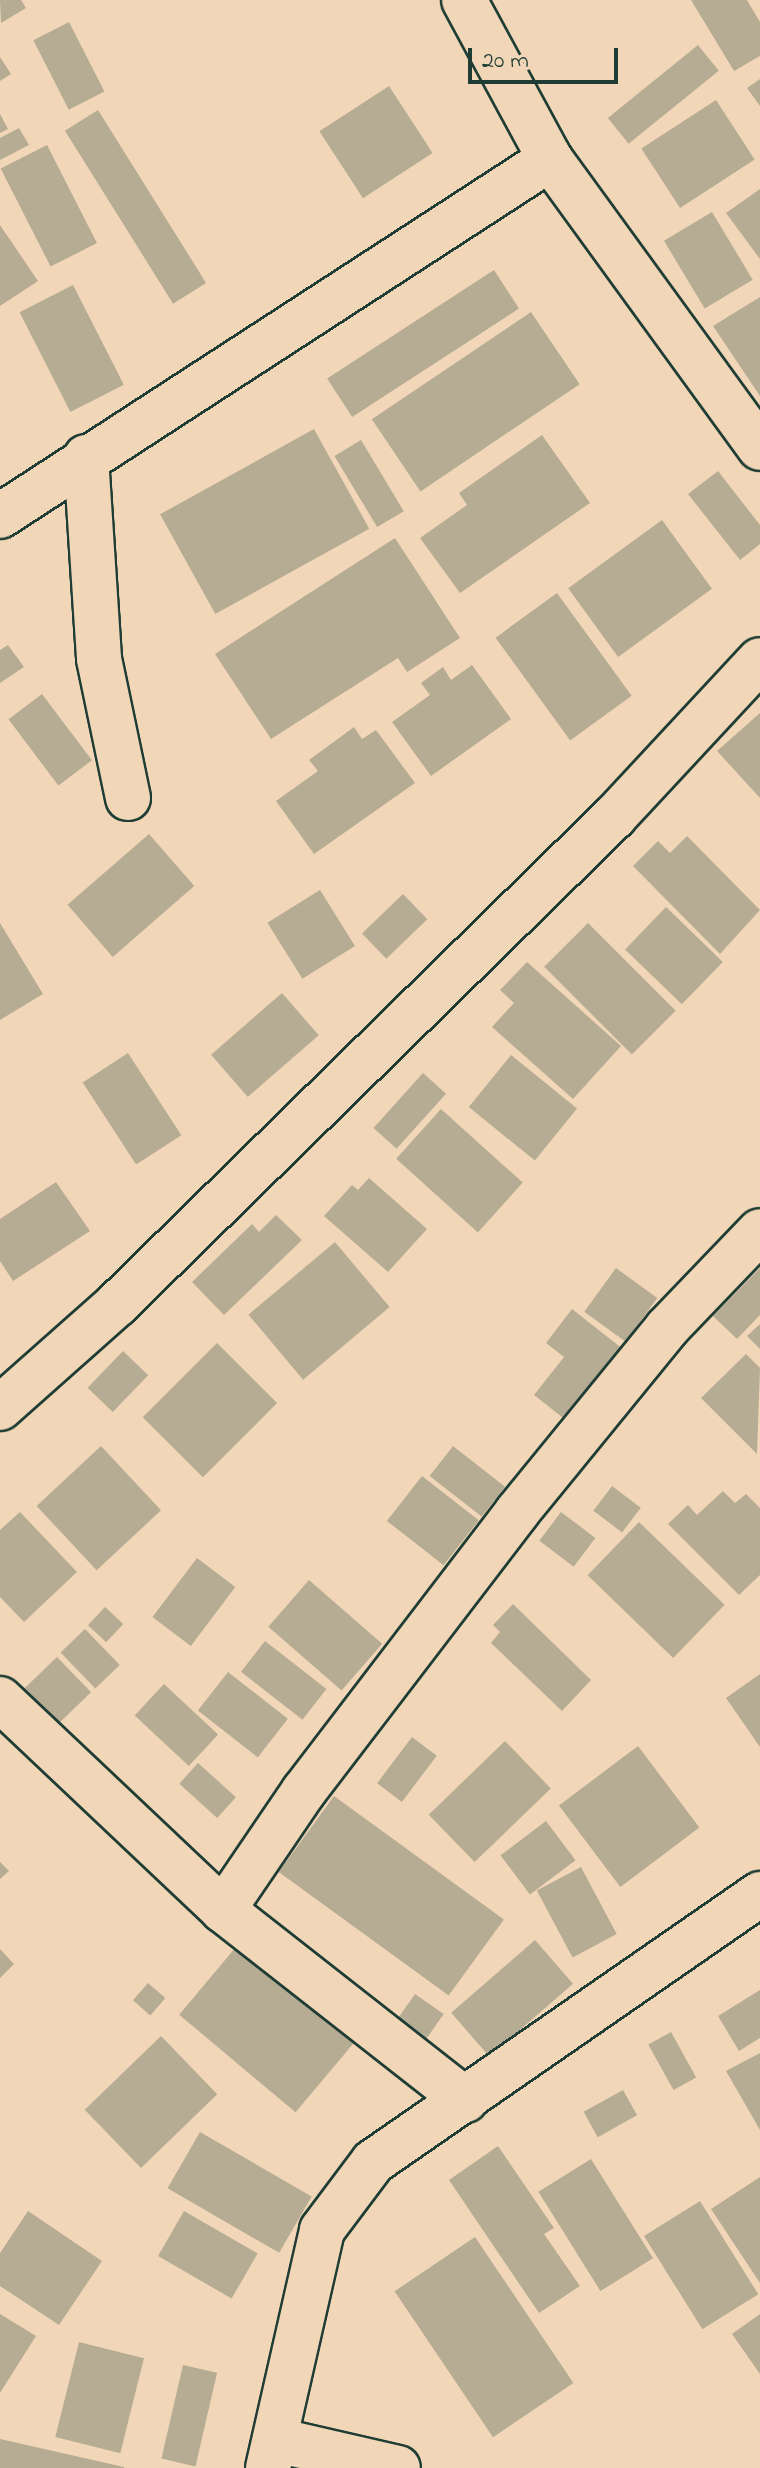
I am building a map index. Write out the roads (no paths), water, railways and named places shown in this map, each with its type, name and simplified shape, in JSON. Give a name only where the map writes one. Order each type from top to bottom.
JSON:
[{"type":"street","points":[[464,0],[550,159],[760,448]]},
{"type":"street","points":[[0,516],[86,457],[550,159]]},
{"type":"street","points":[[86,457],[99,659],[128,798]]},
{"type":"street","points":[[0,1408],[117,1304],[614,817],[760,660]]},
{"type":"street","points":[[223,1910],[304,1791],[517,1512],[667,1328],[760,1231]]},
{"type":"street","points":[[0,1699],[223,1910],[465,2100]]},
{"type":"street","points":[[398,2468],[272,2454],[322,2230],[373,2162],[760,1894]]}]
